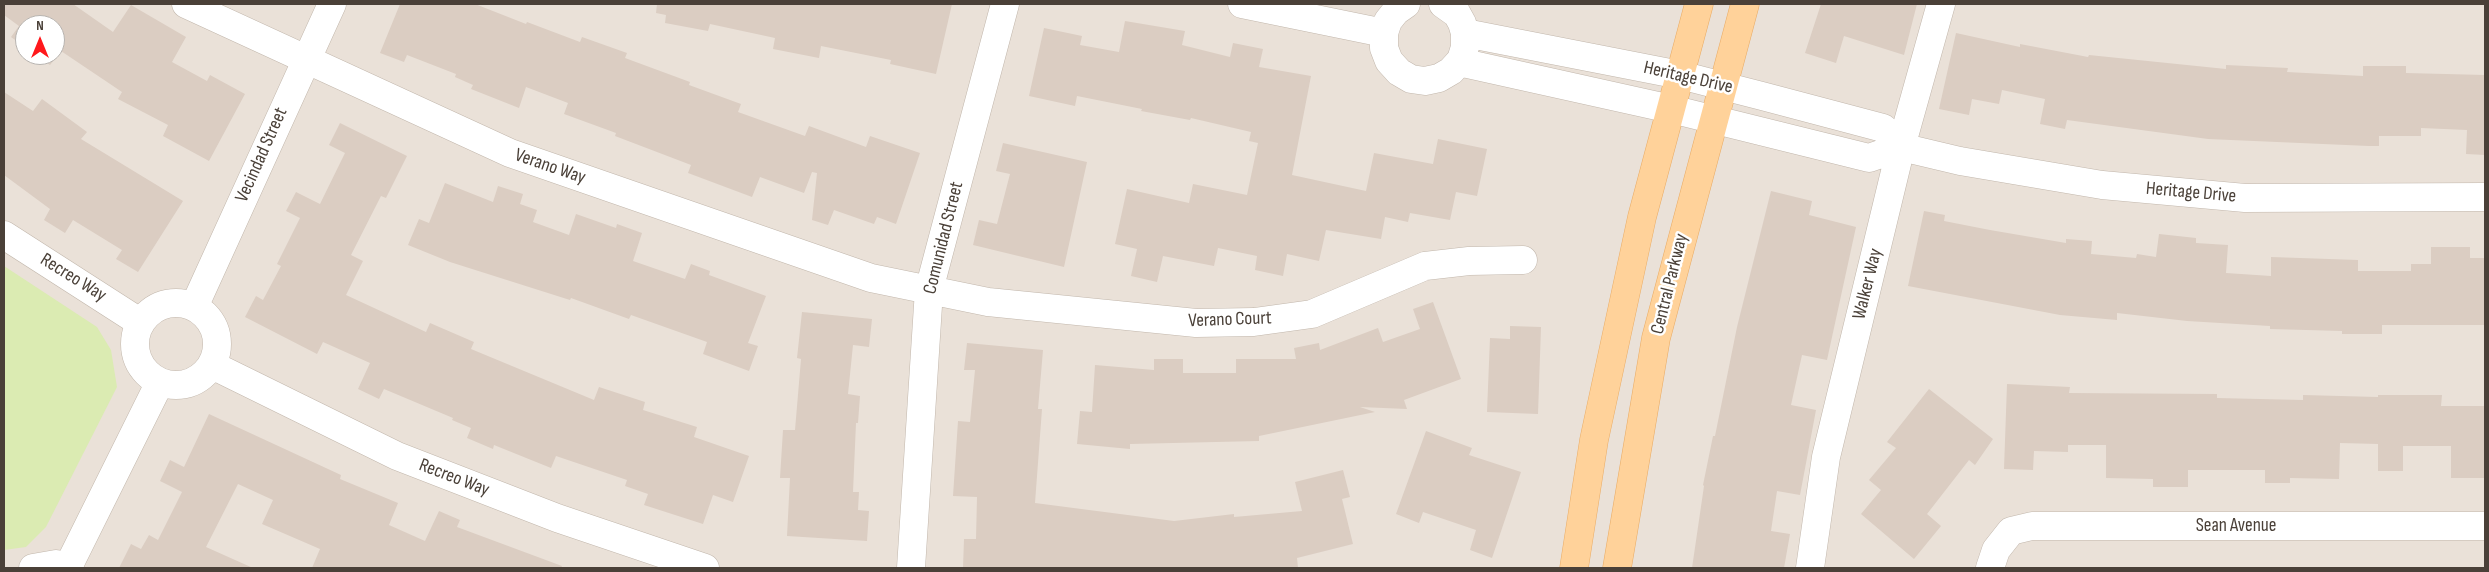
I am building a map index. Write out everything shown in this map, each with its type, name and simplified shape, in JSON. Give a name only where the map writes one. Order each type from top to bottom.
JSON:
[{"type":"main road","points":[[1574,568],[1594,440],[1642,218],[1700,4]]},
{"type":"main road","name":"Central Parkway","points":[[1617,568],[1656,338],[1745,4]]},
{"type":"street","name":"Verano Way","points":[[186,4],[510,153],[871,278],[929,290]]},
{"type":"street","name":"Vecindad Street","points":[[194,307],[332,4]]},
{"type":"street","name":"Comunidad Street","points":[[911,568],[929,290],[1005,4]]},
{"type":"street","points":[[1242,4],[1384,34]]},
{"type":"street","points":[[1406,4],[1396,11],[1388,21],[1384,34],[1384,48],[1389,61],[1399,72],[1411,79],[1425,81],[1439,78],[1451,71],[1459,62],[1465,47],[1465,33],[1457,14],[1443,4]]},
{"type":"street","name":"Walker Way","points":[[1810,568],[1826,457],[1902,147],[1941,4]]},
{"type":"street","name":"Heritage Drive","points":[[1465,33],[1680,75],[1723,86],[1883,128],[1902,147],[1960,161],[2102,185],[2235,197],[2485,197]]},
{"type":"street","name":"Heritage Drive","points":[[1459,62],[1671,109],[1869,158],[1902,147]]},
{"type":"street","name":"Recreo Way","points":[[4,235],[141,323]]},
{"type":"street","name":"Verano Court","points":[[929,290],[988,302],[1085,313],[1196,323],[1254,322],[1312,314],[1425,266],[1469,261],[1523,260]]},
{"type":"street","points":[[182,304],[194,307],[205,315],[213,326],[217,338],[217,352],[212,364],[195,381],[184,384],[160,382],[148,374],[140,363],[136,350],[136,336],[141,323],[159,307],[182,304]]},
{"type":"street","name":"Recreo Way","points":[[212,364],[397,456],[557,518],[705,568]]},
{"type":"street","points":[[33,568],[56,564],[69,568],[160,382]]},
{"type":"street","name":"Sean Avenue","points":[[1993,559],[2011,531],[2032,526],[2485,526]]},
{"type":"shaded area","points":[[4,4],[2485,4],[2485,568],[4,568]]},
{"type":"green space","points":[[4,266],[97,327],[111,350],[117,387],[46,527],[26,547],[4,550]]},
{"type":"building","points":[[4,4],[73,4],[113,32],[131,5],[186,37],[172,62],[207,81],[210,75],[245,94],[209,161],[163,136],[168,125],[118,99],[122,92],[65,54],[65,15],[15,15],[15,23],[4,15]]},
{"type":"building","points":[[400,4],[475,4],[580,42],[582,37],[627,53],[625,58],[690,82],[689,85],[741,104],[738,112],[805,136],[809,126],[866,147],[870,136],[920,153],[896,224],[877,217],[874,224],[834,210],[828,225],[812,220],[817,173],[812,172],[804,193],[760,177],[752,197],[688,173],[691,165],[615,136],[616,133],[564,114],[568,103],[526,87],[519,108],[471,89],[473,85],[455,77],[456,74],[407,55],[404,62],[380,53]]},
{"type":"building","points":[[657,4],[952,4],[936,74],[890,64],[891,60],[821,46],[819,58],[773,49],[775,38],[710,24],[708,31],[665,23],[666,15],[656,13]]},
{"type":"building","points":[[1821,4],[1917,4],[1904,55],[1844,36],[1836,63],[1805,53]]},
{"type":"building","points":[[1125,21],[1185,31],[1182,45],[1230,57],[1233,43],[1263,49],[1259,67],[1311,76],[1292,175],[1366,191],[1374,153],[1433,164],[1438,139],[1487,149],[1477,196],[1456,192],[1450,220],[1410,213],[1408,222],[1385,217],[1381,239],[1326,230],[1319,261],[1287,254],[1283,276],[1255,270],[1257,256],[1218,248],[1214,266],[1163,256],[1157,282],[1131,276],[1137,249],[1115,244],[1127,189],[1189,203],[1193,184],[1247,195],[1258,143],[1249,141],[1251,132],[1191,118],[1190,120],[1141,111],[1142,109],[1077,96],[1075,106],[1029,96],[1044,28],[1082,36],[1080,45],[1119,52]]},
{"type":"building","points":[[15,32],[15,40],[11,37]]},
{"type":"building","points":[[1956,33],[2020,47],[2020,44],[2088,57],[2089,55],[2226,69],[2226,65],[2288,68],[2287,72],[2363,76],[2363,66],[2406,66],[2406,73],[2485,75],[2485,155],[2466,154],[2467,130],[2421,128],[2421,136],[2379,136],[2379,146],[2369,146],[2208,139],[2067,120],[2065,129],[2040,124],[2045,99],[2002,90],[1999,104],[1972,99],[1969,115],[1939,109]]},
{"type":"building","points":[[4,92],[33,111],[42,99],[87,132],[81,139],[183,201],[138,272],[116,259],[122,250],[73,220],[65,233],[44,220],[50,209],[4,175]]},
{"type":"building","points":[[340,123],[407,156],[386,198],[381,196],[351,255],[363,261],[346,295],[426,332],[430,323],[474,342],[471,349],[594,400],[599,387],[645,402],[643,410],[697,427],[694,437],[749,456],[733,502],[713,495],[703,524],[644,505],[648,494],[625,486],[627,480],[556,456],[551,468],[494,445],[493,449],[467,438],[471,428],[452,420],[453,418],[384,389],[379,399],[358,389],[370,363],[323,342],[317,354],[245,317],[256,296],[263,300],[281,266],[277,264],[300,218],[286,211],[296,192],[320,204],[345,153],[329,145]]},
{"type":"building","points":[[1003,143],[1087,162],[1064,267],[973,245],[979,220],[997,224],[1010,174],[996,171]]},
{"type":"building","points":[[445,183],[493,202],[498,186],[523,194],[520,204],[537,210],[533,222],[569,235],[576,214],[616,228],[617,224],[642,233],[633,261],[685,279],[691,264],[710,271],[709,275],[766,296],[748,343],[758,346],[749,371],[703,354],[707,342],[631,315],[629,319],[571,298],[570,300],[450,262],[408,245],[419,219],[429,223]]},
{"type":"building","points":[[1771,191],[1812,201],[1809,215],[1856,227],[1827,360],[1802,355],[1791,405],[1816,410],[1800,495],[1777,491],[1771,531],[1790,534],[1784,568],[1692,568],[1703,485],[1713,436],[1715,436],[1737,327]]},
{"type":"building","points":[[1924,211],[1945,215],[1944,221],[1990,230],[2066,243],[2066,239],[2092,241],[2091,254],[2136,258],[2137,254],[2156,257],[2159,234],[2196,238],[2196,243],[2228,245],[2226,273],[2271,276],[2271,257],[2358,260],[2358,271],[2411,271],[2411,264],[2431,264],[2431,247],[2470,247],[2470,258],[2485,258],[2485,325],[2382,325],[2382,334],[2342,334],[2342,331],[2270,329],[2270,326],[2187,321],[2117,313],[2117,320],[2060,315],[1908,286]]},
{"type":"building","points":[[1433,302],[1461,379],[1404,400],[1407,409],[1360,407],[1375,412],[1259,436],[1259,441],[1130,444],[1130,449],[1077,444],[1080,411],[1092,412],[1095,365],[1154,370],[1154,359],[1183,359],[1183,373],[1236,373],[1236,359],[1296,359],[1294,348],[1319,343],[1320,350],[1378,328],[1383,342],[1420,329],[1413,309]]},
{"type":"building","points":[[802,312],[872,319],[869,347],[853,345],[848,394],[860,396],[858,423],[856,423],[853,492],[859,492],[858,510],[869,511],[867,541],[787,536],[790,478],[780,478],[783,430],[795,430],[801,359],[797,358]]},
{"type":"building","points":[[1510,326],[1541,327],[1538,414],[1487,412],[1490,338],[1510,339]]},
{"type":"building","points":[[967,343],[1043,350],[1038,409],[1042,409],[1035,503],[1174,521],[1234,514],[1234,517],[1302,511],[1295,482],[1343,470],[1350,497],[1342,499],[1353,544],[1297,558],[1298,568],[963,568],[964,539],[976,539],[977,497],[953,496],[958,421],[970,422],[975,370],[964,370]]},
{"type":"building","points":[[2007,384],[2070,387],[2069,393],[2217,394],[2217,398],[2303,400],[2303,395],[2378,397],[2378,395],[2442,395],[2441,406],[2485,406],[2485,478],[2451,478],[2451,446],[2403,446],[2403,471],[2378,471],[2378,444],[2340,443],[2339,479],[2290,478],[2290,483],[2265,483],[2265,470],[2188,470],[2188,487],[2153,487],[2153,479],[2106,478],[2106,445],[2068,445],[2068,452],[2034,451],[2033,470],[2004,469]]},
{"type":"building","points":[[1929,389],[1993,439],[1975,465],[1969,460],[1927,514],[1941,526],[1914,559],[1861,514],[1881,490],[1869,480],[1896,448],[1887,442]]},
{"type":"building","points":[[209,414],[341,475],[340,479],[398,503],[389,525],[425,541],[439,511],[460,520],[457,527],[562,566],[561,568],[312,568],[320,549],[262,524],[273,500],[238,484],[206,547],[253,568],[119,568],[131,544],[141,549],[149,535],[158,540],[182,492],[160,481],[170,460],[184,467]]},
{"type":"building","points":[[1426,431],[1472,448],[1469,455],[1521,472],[1492,558],[1470,550],[1476,530],[1423,512],[1419,523],[1396,514]]}]
